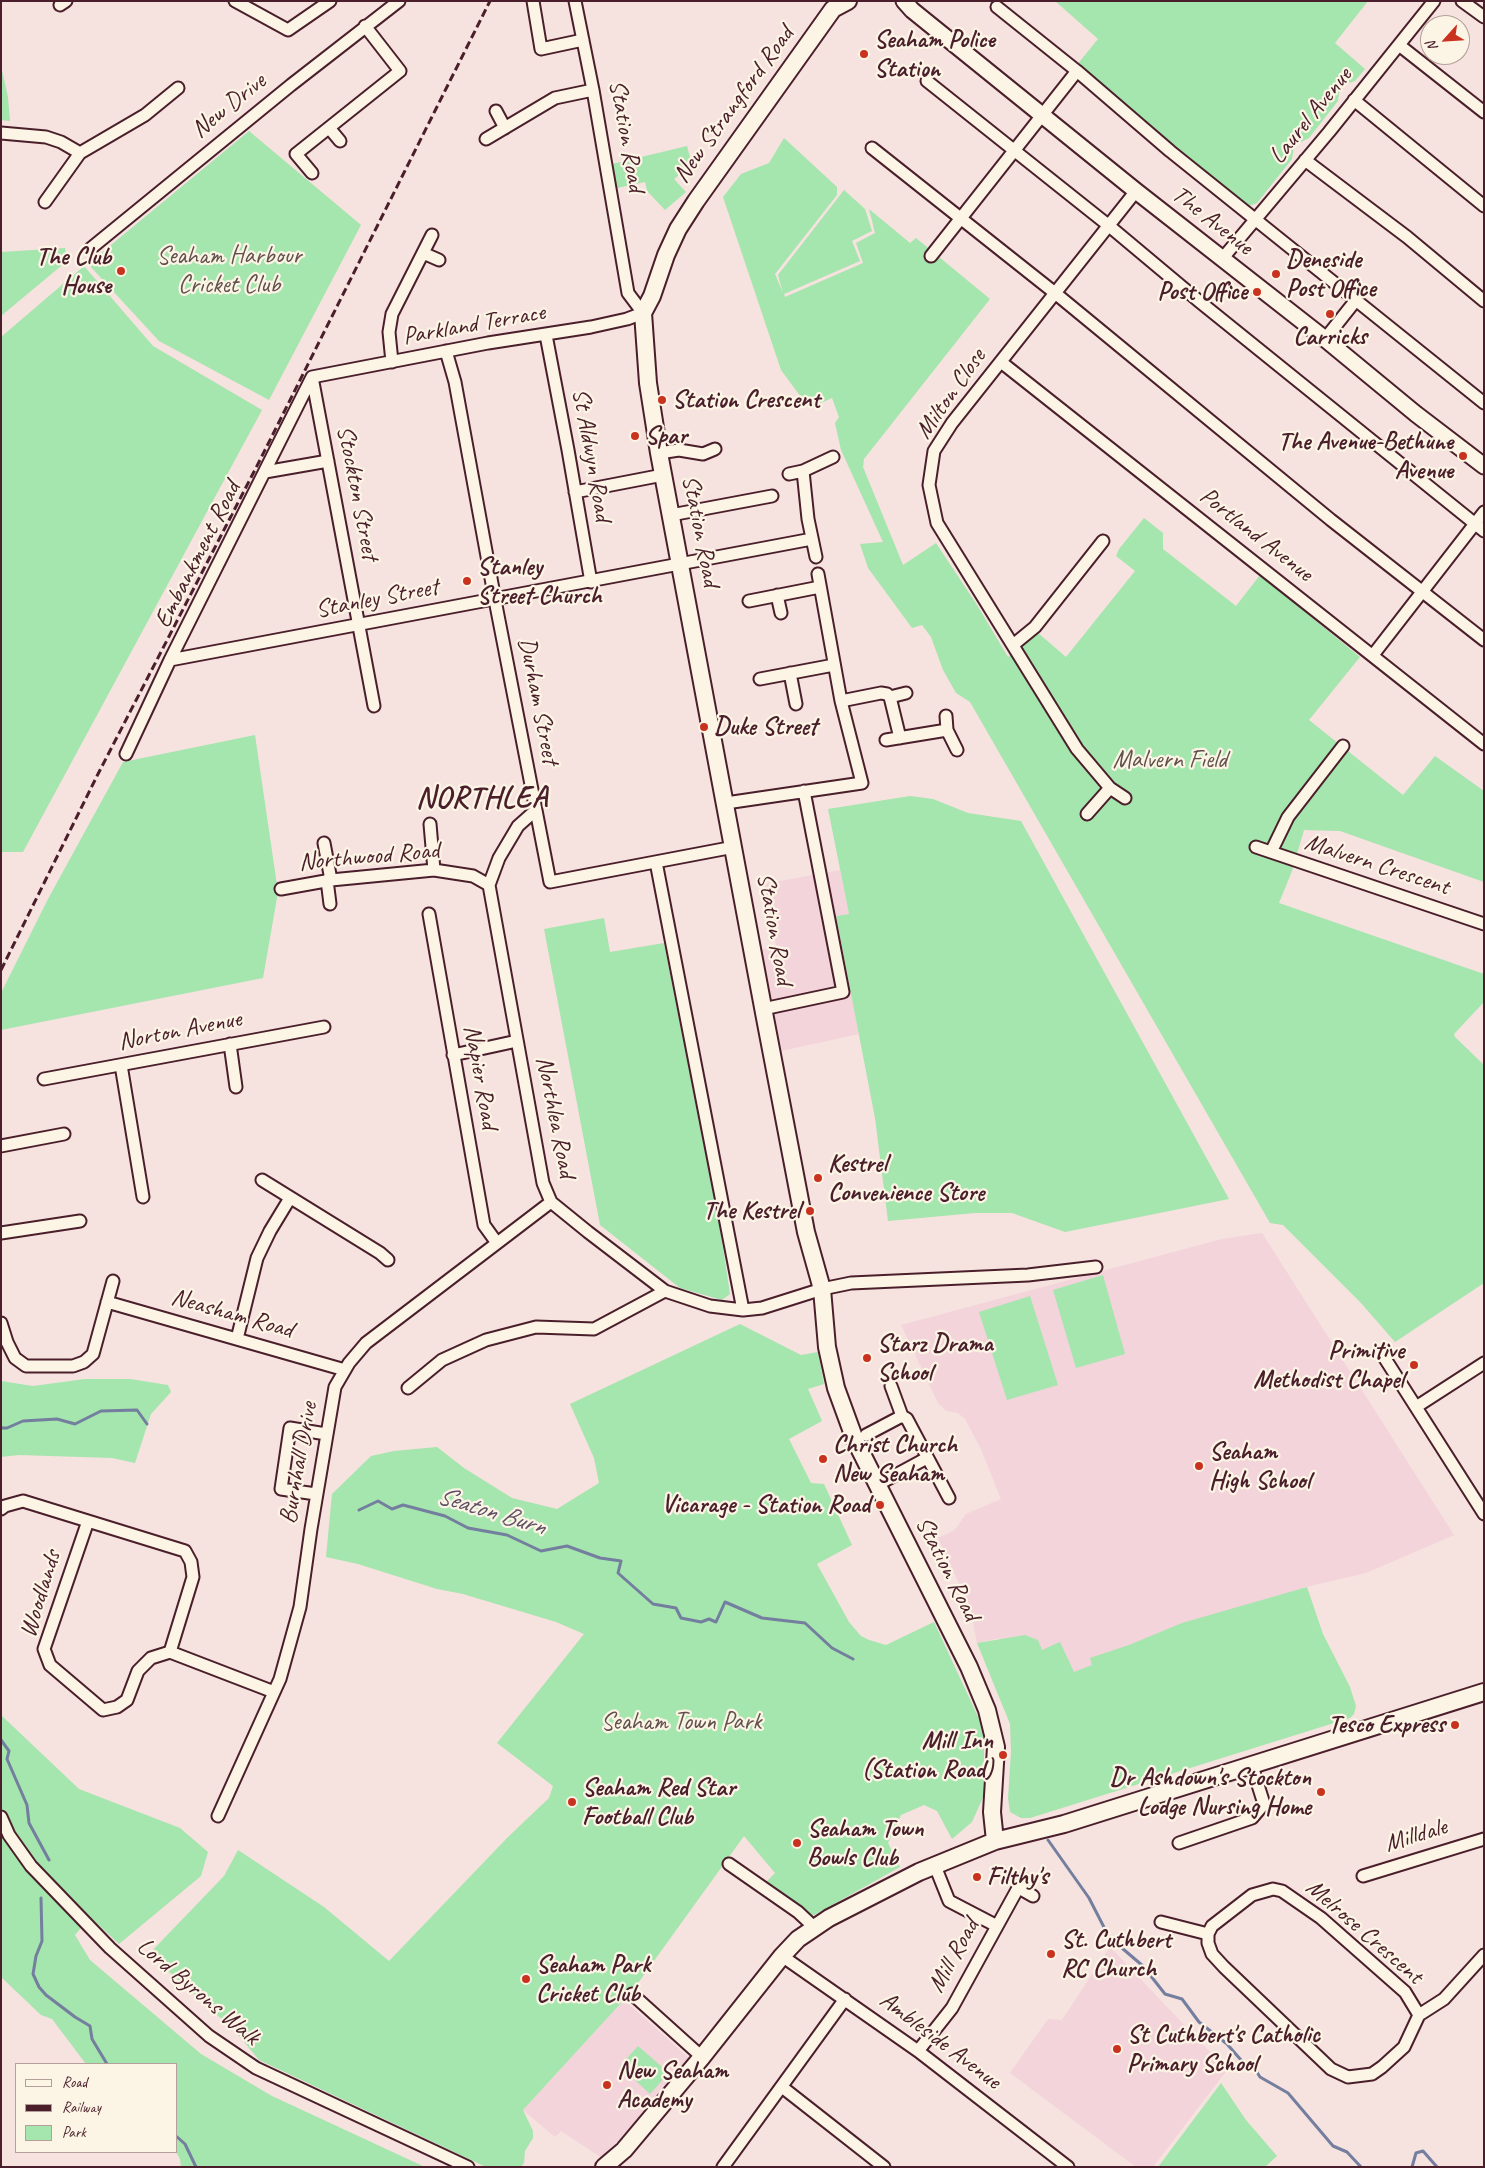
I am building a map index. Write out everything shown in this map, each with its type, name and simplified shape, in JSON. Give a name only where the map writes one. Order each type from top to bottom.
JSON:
[{"type":"main road","name":"New Strangford Road","points":[[643,313],[652,296],[666,255],[678,229],[834,5],[848,1]]},
{"type":"main road","points":[[857,1],[863,1]]},
{"type":"main road","name":"Station Road","points":[[643,313],[648,383],[659,453],[806,1232],[822,1289],[827,1347],[836,1388],[855,1440],[876,1485],[969,1667],[987,1710],[996,1747],[992,1800],[995,1841]]},
{"type":"main road","points":[[604,2167],[624,2150],[702,2058],[782,1956],[798,1939],[814,1927],[918,1872],[995,1841],[1012,1838],[1252,1766],[1484,1692]]},
{"type":"main road","points":[[992,1800],[1002,1825],[1012,1838]]},
{"type":"street","points":[[235,1],[288,30],[330,1]]},
{"type":"street","name":"New Drive","points":[[90,249],[365,26],[399,1]]},
{"type":"street","points":[[533,1],[542,49],[583,40]]},
{"type":"street","name":"Station Road","points":[[575,1],[593,90],[628,292],[643,313]]},
{"type":"street","name":"The Avenue","points":[[894,1],[908,6],[1136,191],[1484,466]]},
{"type":"street","name":"Laurel Avenue","points":[[1222,259],[1434,1]]},
{"type":"street","points":[[1462,1],[1484,17]]},
{"type":"street","points":[[997,7],[1077,71],[1170,151],[1484,403]]},
{"type":"street","points":[[312,173],[296,154],[330,129],[400,71],[365,26]]},
{"type":"street","points":[[1399,45],[1484,112]]},
{"type":"street","points":[[931,256],[1077,71]]},
{"type":"street","points":[[927,81],[1108,225],[1200,302],[1479,527]]},
{"type":"street","points":[[45,202],[80,153],[145,115],[178,88]]},
{"type":"street","points":[[486,139],[555,98],[593,90]]},
{"type":"street","points":[[1354,100],[1484,206]]},
{"type":"street","points":[[496,111],[505,128]]},
{"type":"street","points":[[330,129],[340,142]]},
{"type":"street","points":[[1,132],[46,137],[61,142],[80,153]]},
{"type":"street","points":[[872,148],[1055,293],[1324,514],[1484,640]]},
{"type":"street","points":[[1305,160],[1406,237],[1484,301]]},
{"type":"street","name":"Milton Close","points":[[1013,645],[937,523],[929,485],[934,451],[952,423],[1136,191]]},
{"type":"street","points":[[392,362],[389,332],[392,314],[432,235]]},
{"type":"street","points":[[423,252],[439,260]]},
{"type":"street","points":[[1325,339],[1356,300]]},
{"type":"street","name":"Parkland Terrace","points":[[312,377],[546,335],[628,319],[643,313]]},
{"type":"street","name":"St Aldwyn Road","points":[[546,335],[591,582]]},
{"type":"street","name":"Durham Street","points":[[446,352],[456,382],[495,600],[550,882],[656,862]]},
{"type":"street","name":"Portland Avenue","points":[[1000,362],[1484,744]]},
{"type":"street","name":"Stockton Street","points":[[312,377],[374,706]]},
{"type":"street","name":"Embankment Road","points":[[126,754],[170,660],[312,377]]},
{"type":"street","points":[[659,453],[679,450],[703,454],[715,449]]},
{"type":"street","points":[[790,474],[803,471],[833,457]]},
{"type":"street","points":[[265,472],[328,461]]},
{"type":"street","points":[[803,471],[808,519],[816,557]]},
{"type":"street","points":[[576,492],[663,475]]},
{"type":"street","points":[[671,515],[772,496]]},
{"type":"street","points":[[1373,655],[1422,592],[1479,527],[1484,512]]},
{"type":"street","name":"Stanley Street","points":[[170,660],[812,539]]},
{"type":"street","points":[[1103,541],[1035,627],[1013,645],[1077,749],[1110,788],[1125,798]]},
{"type":"street","points":[[726,803],[862,783],[841,701],[818,574]]},
{"type":"street","points":[[749,601],[820,587]]},
{"type":"street","points":[[777,595],[780,612]]},
{"type":"street","points":[[760,679],[834,665]]},
{"type":"street","points":[[790,673],[796,704]]},
{"type":"street","points":[[841,701],[881,693],[890,697],[906,693]]},
{"type":"street","points":[[890,697],[900,738]]},
{"type":"street","points":[[946,716],[947,730],[957,750]]},
{"type":"street","points":[[886,740],[947,730]]},
{"type":"street","points":[[1271,852],[1288,817],[1342,746]]},
{"type":"street","points":[[1087,814],[1110,788]]},
{"type":"street","points":[[763,1008],[843,992],[804,791]]},
{"type":"street","points":[[489,885],[499,858],[518,826],[536,810]]},
{"type":"street","points":[[430,824],[434,870]]},
{"type":"street","points":[[324,843],[330,904]]},
{"type":"street","points":[[734,847],[656,862],[743,1310]]},
{"type":"street","name":"Malvern Crescent","points":[[1256,847],[1484,924]]},
{"type":"street","name":"Northwood Road","points":[[281,889],[329,880],[434,870],[473,876],[489,885]]},
{"type":"street","name":"Northlea Road","points":[[489,885],[543,1183],[551,1202],[625,1263],[664,1292],[710,1306],[743,1310],[762,1308],[822,1289],[851,1283],[1028,1275],[1096,1267]]},
{"type":"street","name":"Napier Road","points":[[429,914],[484,1226],[497,1243]]},
{"type":"street","name":"Norton Avenue","points":[[44,1079],[324,1026]]},
{"type":"street","points":[[453,1055],[518,1042]]},
{"type":"street","points":[[230,1044],[236,1087]]},
{"type":"street","points":[[121,1065],[143,1197]]},
{"type":"street","points":[[1,1146],[64,1134]]},
{"type":"street","points":[[262,1180],[388,1260]]},
{"type":"street","points":[[237,1339],[257,1258],[270,1231],[290,1198]]},
{"type":"street","name":"Burnhall Drive","points":[[218,1816],[280,1679],[300,1608],[316,1494],[335,1387],[345,1370],[366,1343],[551,1202]]},
{"type":"street","points":[[1,1233],[80,1221]]},
{"type":"street","points":[[1,1323],[6,1342],[15,1358],[26,1366],[74,1366],[84,1362],[93,1354],[113,1281]]},
{"type":"street","points":[[408,1388],[442,1360],[486,1340],[536,1327],[594,1329],[664,1292]]},
{"type":"street","name":"Neasham Road","points":[[107,1302],[345,1370]]},
{"type":"street","points":[[1384,1357],[1484,1514]]},
{"type":"street","points":[[1416,1407],[1484,1363]]},
{"type":"street","points":[[891,1386],[902,1416],[907,1419],[949,1498]]},
{"type":"street","points":[[866,1435],[902,1416]]},
{"type":"street","points":[[316,1494],[281,1489],[290,1428],[326,1434]]},
{"type":"street","points":[[876,1485],[927,1458]]},
{"type":"street","points":[[1,1509],[23,1501],[185,1552],[191,1562],[193,1577],[170,1652],[274,1692]]},
{"type":"street","name":"Woodlands","points":[[88,1522],[44,1649],[50,1665],[103,1710],[117,1707],[127,1700],[138,1671],[151,1658],[170,1652]]},
{"type":"street","points":[[1179,1843],[1252,1818],[1264,1804],[1252,1766]]},
{"type":"street","name":"Lord Byrons Walk","points":[[1,1817],[21,1853],[36,1872],[110,1948],[209,2036],[256,2068],[468,2167]]},
{"type":"street","name":"Milldale","points":[[1362,1876],[1375,1867],[1484,1839]]},
{"type":"street","points":[[729,1864],[760,1884],[814,1927]]},
{"type":"street","points":[[935,1866],[949,1901],[997,1926]]},
{"type":"street","name":"Mill Road","points":[[918,2051],[952,2008],[1021,1884],[1033,1896]]},
{"type":"street","name":"Melrose Crescent","points":[[1419,2015],[1405,1992],[1321,1918],[1282,1891],[1273,1889],[1252,1895],[1212,1926],[1208,1934],[1208,1943],[1212,1954],[1224,1967],[1331,2069],[1348,2078],[1372,2074],[1382,2067],[1404,2047],[1419,2015],[1444,1999],[1484,1955]]},
{"type":"street","points":[[1161,1922],[1208,1934]]},
{"type":"street","name":"Ambleside Avenue","points":[[782,1956],[918,2051],[1068,2167]]},
{"type":"street","points":[[632,1994],[702,2058]]},
{"type":"street","points":[[723,2167],[845,1999]]},
{"type":"street","points":[[782,2087],[884,2167]]},
{"type":"shaded area","points":[[840,870],[849,914],[836,916],[859,1034],[781,1051],[762,950],[776,946],[764,884]]},
{"type":"shaded area","name":"Seaham High School","points":[[1262,1233],[1454,1535],[1366,1573],[1306,1587],[1074,1672],[1041,1650],[999,1638],[977,1643],[970,1607],[938,1538],[955,1530],[966,1514],[1001,1499],[981,1449],[965,1419],[958,1413],[946,1411],[938,1403],[901,1325],[1222,1239]]},
{"type":"shaded area","name":"St Cuthbert's Catholic Primary School","points":[[1110,1947],[1227,2070],[1153,2167],[1136,2167],[1010,2073],[1048,2019],[1062,2020]]},
{"type":"shaded area","name":"New Seaham Academy","points":[[624,2000],[691,2060],[602,2158],[561,2131],[555,2137],[523,2110]]},
{"type":"green space","points":[[1055,1],[1368,1],[1335,43],[1365,69],[1355,81],[1346,84],[1339,93],[1338,101],[1309,138],[1294,147],[1292,159],[1257,203],[1249,206],[1076,66],[1098,39]]},
{"type":"green space","points":[[1,66],[8,97],[10,121],[1,120]]},
{"type":"green space","name":"Seaham Harbour Cricket Club","points":[[249,131],[361,225],[269,400],[159,341],[88,264]]},
{"type":"green space","name":"Malvern Field","points":[[784,138],[837,187],[837,195],[775,274],[783,293],[778,275],[844,190],[865,209],[872,231],[852,241],[860,261],[784,294],[785,297],[863,263],[856,243],[875,233],[869,209],[910,243],[916,238],[990,299],[864,459],[863,467],[903,565],[936,543],[977,605],[1008,657],[1037,632],[1066,657],[1135,571],[1116,556],[1119,549],[1144,518],[1163,533],[1163,549],[1236,606],[1260,575],[1360,657],[1309,720],[1403,795],[1435,756],[1484,791],[1484,882],[1340,831],[1304,830],[1292,871],[1279,903],[1484,974],[1484,1002],[1454,1034],[1484,1065],[1484,1283],[1395,1342],[1361,1303],[1283,1225],[1270,1223],[970,702],[956,693],[943,670],[931,637],[922,625],[912,628],[868,568],[860,544],[883,542],[841,450],[835,423],[839,417],[832,398],[809,408],[781,370],[723,197],[741,174],[769,163]]},
{"type":"green space","points":[[687,146],[692,165],[674,179],[686,192],[665,210],[647,191],[645,182],[617,188],[612,164]]},
{"type":"green space","points":[[65,248],[67,261],[1,316],[1,252]]},
{"type":"green space","points":[[84,266],[153,346],[262,410],[23,852],[1,852],[1,337]]},
{"type":"green space","points":[[255,735],[278,892],[263,978],[1,1030],[1,993],[48,899],[123,762]]},
{"type":"green space","points":[[910,796],[933,799],[968,813],[1021,821],[1229,1199],[1065,1232],[1012,1213],[975,1213],[888,1221],[875,1118],[836,916],[849,914],[828,809]]},
{"type":"green space","points":[[604,918],[610,952],[664,943],[720,1228],[730,1294],[722,1300],[680,1288],[600,1225],[544,929]]},
{"type":"green space","points":[[1103,1275],[1125,1354],[1076,1368],[1053,1290]]},
{"type":"green space","points":[[1030,1296],[1058,1385],[1007,1400],[979,1312]]},
{"type":"green space","name":"Seaham Town Park","points":[[740,1324],[801,1355],[818,1352],[824,1384],[808,1389],[822,1421],[789,1439],[811,1483],[824,1484],[852,1545],[817,1564],[849,1622],[861,1636],[869,1640],[886,1645],[934,1622],[980,1721],[984,1734],[984,1795],[972,1822],[952,1839],[937,1811],[924,1805],[901,1815],[888,1843],[900,1867],[809,1918],[766,1882],[775,1873],[744,1836],[633,1990],[523,2110],[533,2131],[533,2138],[525,2151],[524,2163],[521,2167],[486,2167],[259,2060],[235,2031],[149,1954],[224,1876],[238,1850],[324,1907],[389,1961],[508,1837],[549,1798],[553,1786],[497,1743],[584,1634],[556,1622],[463,1594],[437,1589],[358,1564],[326,1557],[332,1494],[371,1456],[394,1451],[437,1447],[464,1468],[512,1498],[557,1509],[599,1483],[594,1458],[570,1404]]},
{"type":"green space","points":[[85,1379],[130,1379],[168,1385],[171,1392],[151,1414],[135,1463],[112,1458],[19,1455],[1,1457],[1,1381],[33,1386]]},
{"type":"green space","points":[[1307,1587],[1323,1634],[1350,1687],[1356,1706],[1354,1714],[1350,1718],[1030,1818],[1021,1818],[1010,1812],[1008,1798],[1011,1752],[1010,1724],[977,1643],[1025,1635],[1038,1640],[1042,1650],[1060,1642],[1074,1672],[1092,1665],[1090,1658],[1129,1645],[1182,1623]]},
{"type":"green space","points":[[1,1715],[79,1789],[180,1828],[208,1852],[201,1876],[119,1944],[90,1917],[75,1935],[90,1960],[201,2054],[272,2096],[425,2167],[181,2167],[177,2153],[178,2063],[85,2063],[52,2019],[41,2015],[1,1977]]},
{"type":"green space","points":[[638,2046],[669,2073],[650,2094],[620,2066]]},
{"type":"green space","points":[[1221,2083],[1246,2120],[1277,2156],[1265,2167],[1158,2167]]},
{"type":"waterway","name":"Seaton Burn","points":[[1,1428],[7,1428],[23,1421],[57,1419],[75,1424],[101,1411],[137,1410],[147,1424]]},
{"type":"waterway","name":"Seaton Burn","points":[[359,1510],[378,1501],[392,1509],[403,1505],[445,1516],[468,1528],[507,1535],[541,1551],[567,1546],[600,1558],[621,1561],[618,1573],[653,1604],[676,1608],[681,1618],[701,1622],[709,1619],[716,1622],[725,1602],[762,1618],[805,1623],[832,1648],[853,1659]]},
{"type":"waterway","points":[[1,1740],[9,1751],[7,1759],[27,1805],[29,1823],[49,1860]]},
{"type":"waterway","points":[[1048,1840],[1089,1898],[1109,1937],[1143,1966],[1165,1994],[1182,1999],[1199,2022],[1227,2044],[1241,2060],[1255,2069],[1260,2077],[1288,2093],[1333,2146],[1347,2152],[1361,2167]]},
{"type":"waterway","points":[[41,1898],[42,1941],[36,1956],[33,1974],[39,1987],[46,1995],[90,2026],[92,2039],[106,2063]]},
{"type":"waterway","points":[[178,2138],[185,2144],[196,2167]]},
{"type":"waterway","points":[[1412,2167],[1416,2153],[1423,2151],[1437,2167]]},
{"type":"railway","points":[[1,970],[98,774],[259,462],[490,1]]},
{"type":"place","name":"Seaham Police Station","points":[[864,54]]},
{"type":"place","name":"The Club House","points":[[121,271]]},
{"type":"place","name":"Deneside Post Office","points":[[1276,274]]},
{"type":"place","name":"Post Office","points":[[1257,292]]},
{"type":"place","name":"Carricks","points":[[1330,314]]},
{"type":"place","name":"Station Crescent","points":[[662,400]]},
{"type":"place","name":"Spar","points":[[635,436]]},
{"type":"place","name":"The Avenue-Bethune Avenue","points":[[1463,456]]},
{"type":"place","name":"Stanley Street Church","points":[[467,581]]},
{"type":"place","name":"Duke Street","points":[[704,727]]},
{"type":"place","name":"Kestrel Convenience Store","points":[[818,1178]]},
{"type":"place","name":"The Kestrel","points":[[810,1211]]},
{"type":"place","name":"Starz Drama School","points":[[867,1358]]},
{"type":"place","name":"Primitive Methodist Chapel","points":[[1414,1365]]},
{"type":"place","name":"Christ Church New Seaham","points":[[823,1459]]},
{"type":"place","name":"Seaham High School","points":[[1199,1466]]},
{"type":"place","name":"Vicarage - Station Road","points":[[880,1505]]},
{"type":"place","name":"Tesco Express","points":[[1455,1725]]},
{"type":"place","name":"Mill Inn (Station Road)","points":[[1003,1755]]},
{"type":"place","name":"Dr Ashdown's Stockton Lodge Nursing Home","points":[[1321,1792]]},
{"type":"place","name":"Seaham Red Star Football Club","points":[[572,1802]]},
{"type":"place","name":"Seaham Town Bowls Club","points":[[797,1843]]},
{"type":"place","name":"Filthy's","points":[[977,1877]]},
{"type":"place","name":"St. Cuthbert RC Church","points":[[1051,1954]]},
{"type":"place","name":"Seaham Park Cricket Club","points":[[526,1979]]},
{"type":"place","name":"St Cuthbert's Catholic Primary School","points":[[1117,2049]]},
{"type":"place","name":"New Seaham Academy","points":[[607,2085]]},
{"type":"district","name":"NORTHLEA","points":[[482,799]]}]
